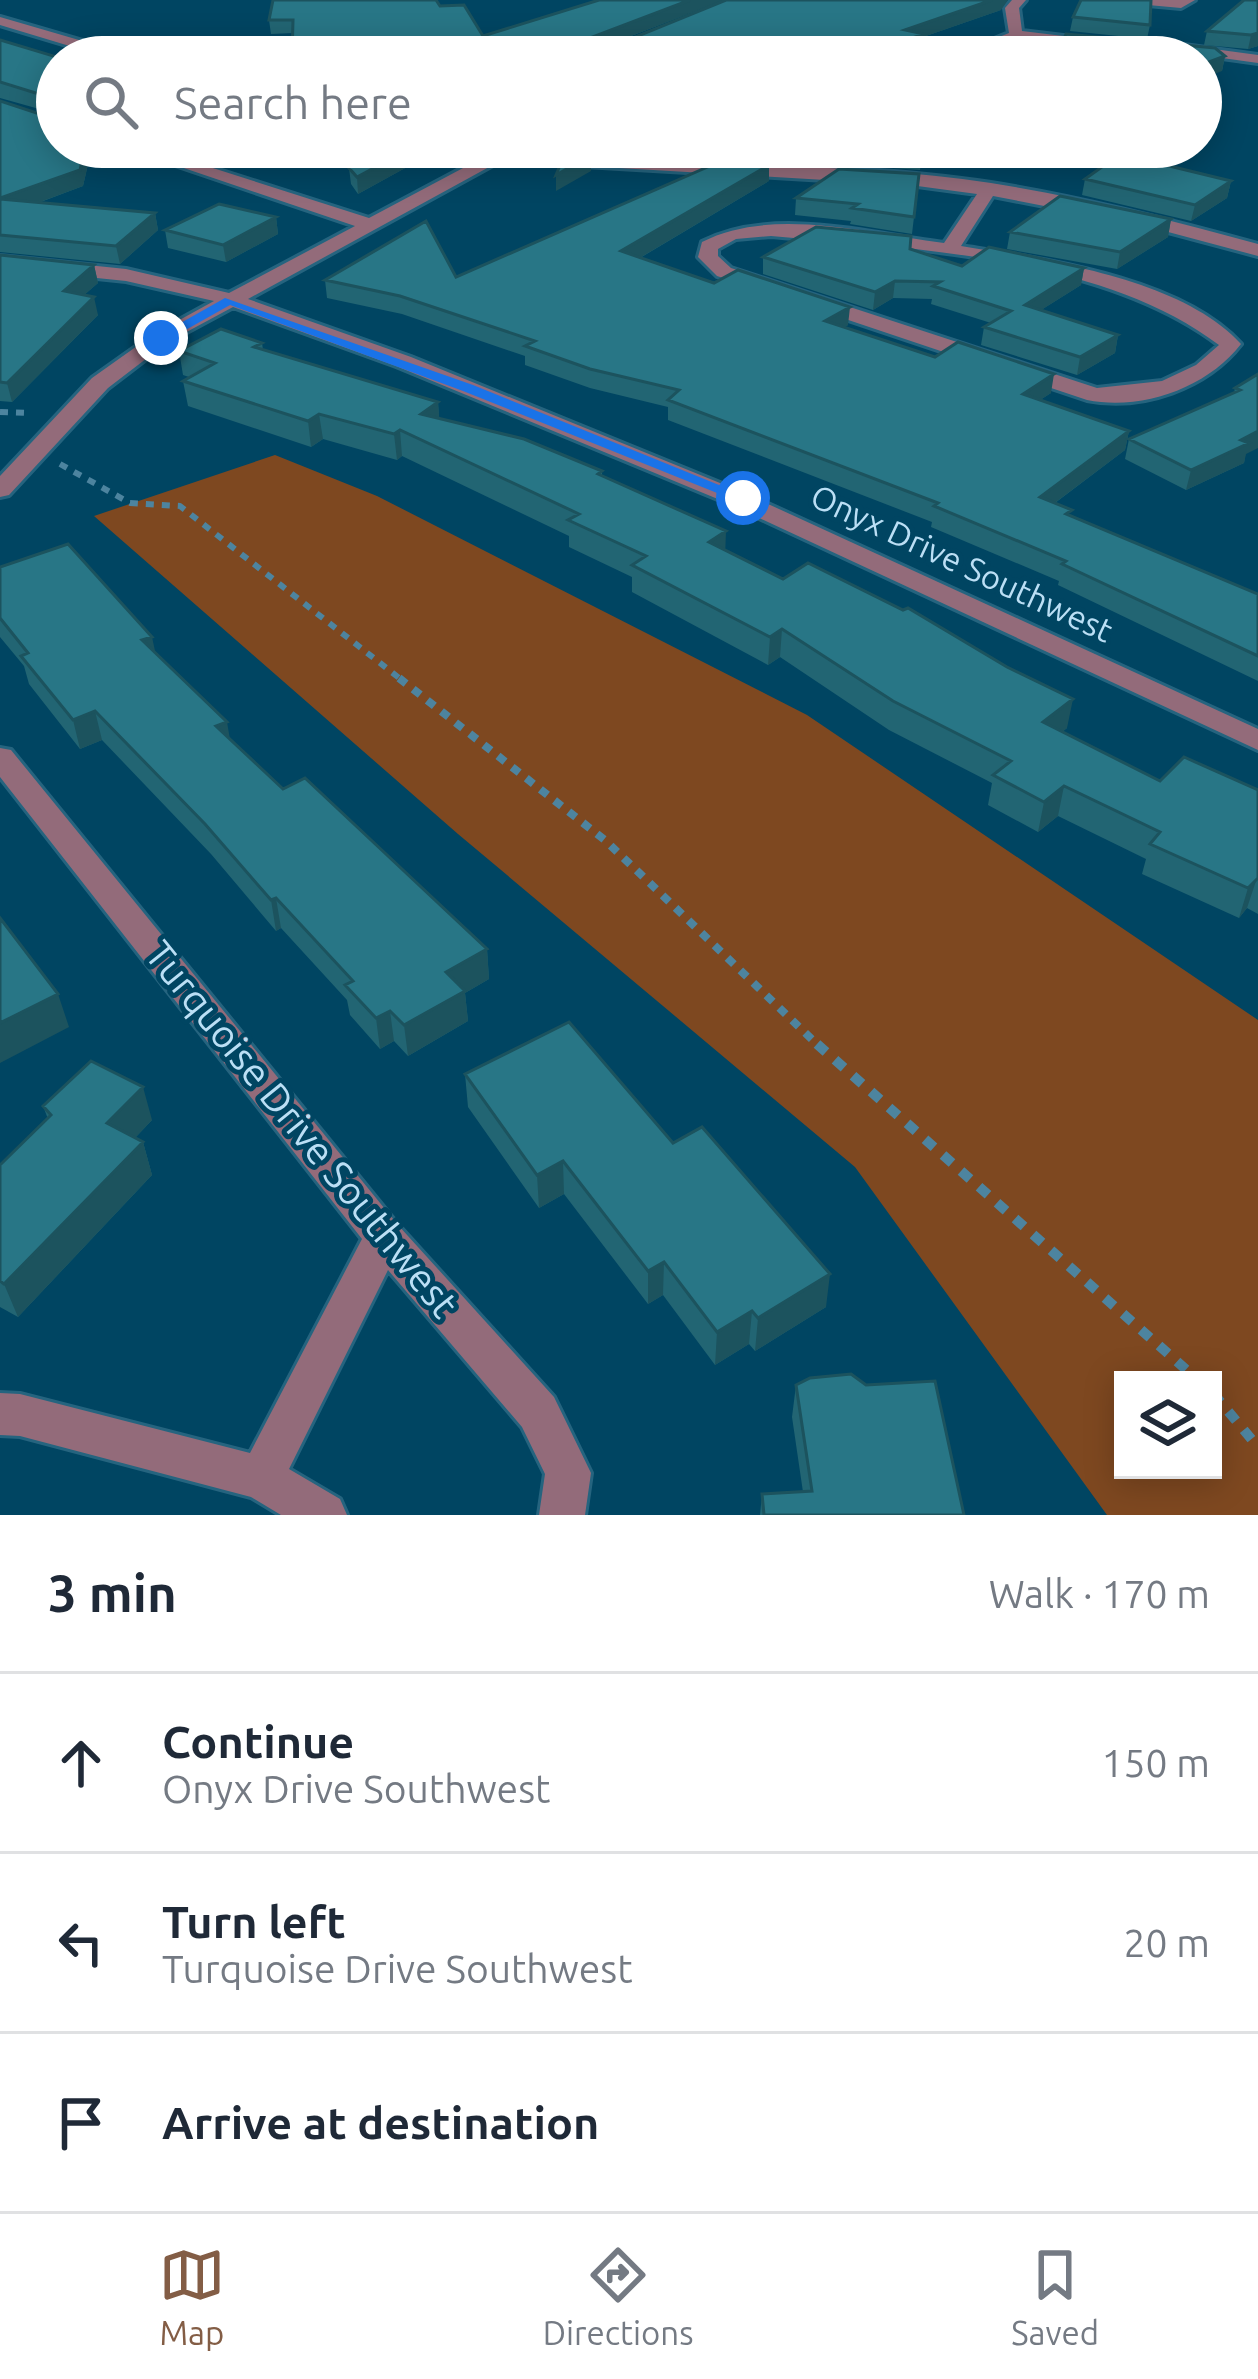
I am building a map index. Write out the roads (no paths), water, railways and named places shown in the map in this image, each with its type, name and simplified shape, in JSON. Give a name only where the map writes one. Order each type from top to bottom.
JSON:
[{"type":"street","points":[[1019,0],[1012,8],[1016,35],[1029,36]]},
{"type":"street","points":[[1100,0],[1181,4],[1188,0]]},
{"type":"street","points":[[0,21],[51,36]]},
{"type":"street","points":[[1222,54],[1258,59]]},
{"type":"street","points":[[195,168],[371,225]]},
{"type":"street","points":[[0,490],[110,374],[161,338],[474,168]]},
{"type":"street","points":[[757,168],[989,188],[1067,201],[1258,250]]},
{"type":"street","points":[[950,248],[989,188]]},
{"type":"street","points":[[771,230],[950,248],[1037,266],[1176,307],[1198,315],[1232,344],[1200,371],[1158,391],[1095,395],[724,272],[714,266],[707,252],[722,237],[771,230]]},
{"type":"street","name":"Onyx Drive Southwest","points":[[0,262],[89,269],[229,300],[468,388],[743,498],[1076,651],[1258,741]]},
{"type":"street","name":"Turquoise Drive Southwest","points":[[0,757],[384,1237],[538,1412],[568,1473],[562,1515]]},
{"type":"street","points":[[261,1478],[384,1237]]},
{"type":"street","points":[[0,1414],[20,1415],[261,1478],[324,1515]]}]
